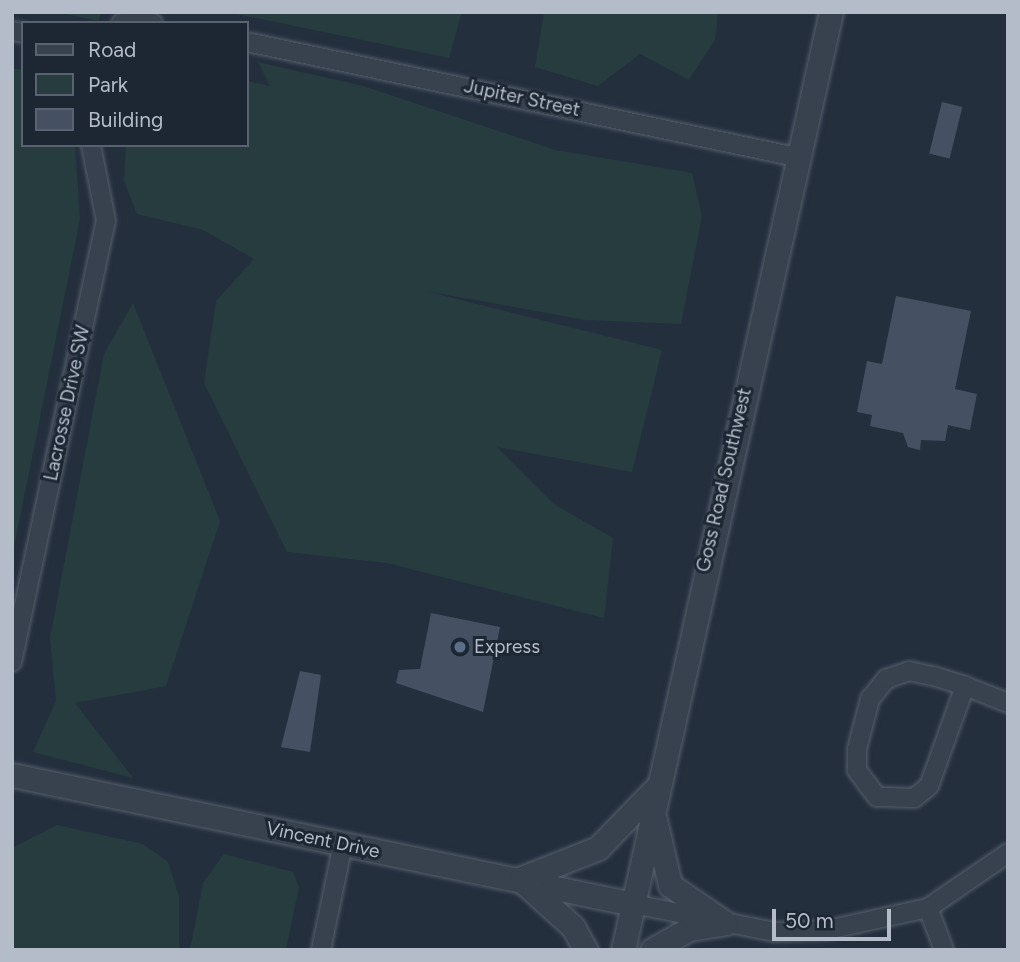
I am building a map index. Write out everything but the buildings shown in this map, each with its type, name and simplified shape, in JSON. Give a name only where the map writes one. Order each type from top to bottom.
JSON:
[{"type":"street","name":"Goss Road Southwest","points":[[623,950],[796,157],[831,12]]},
{"type":"street","name":"Jupiter Street","points":[[248,42],[796,157]]},
{"type":"street","name":"Lacrosse Drive SW","points":[[12,662],[106,221],[91,147]]},
{"type":"street","points":[[965,686],[929,786],[914,798],[877,797],[857,769],[857,749],[878,689],[909,671],[965,686],[1008,703]]},
{"type":"street","name":"Vincent Drive","points":[[12,775],[520,878],[634,904]]},
{"type":"street","points":[[586,950],[573,927],[520,878],[598,848],[660,783]]},
{"type":"street","points":[[653,814],[670,885],[725,923]]},
{"type":"street","points":[[321,950],[343,844]]},
{"type":"street","points":[[634,904],[725,923],[800,932],[928,908],[1008,853]]},
{"type":"street","points":[[928,908],[944,950]]},
{"type":"street","points":[[652,950],[689,929],[725,923]]},
{"type":"green space","points":[[55,12],[101,12],[99,21]]},
{"type":"green space","points":[[227,12],[462,12],[449,58]]},
{"type":"green space","points":[[544,12],[718,12],[715,40],[689,80],[640,54],[598,86],[535,67]]},
{"type":"green space","points":[[258,62],[363,86],[555,150],[692,173],[702,216],[681,324],[586,320],[425,291],[662,350],[632,472],[497,447],[554,504],[613,538],[604,618],[387,563],[287,552],[204,383],[216,301],[254,259],[203,230],[137,214],[124,181],[126,147],[248,147],[248,81],[270,86]]},
{"type":"green space","points":[[12,68],[21,70],[21,147],[75,147],[80,219],[12,557]]},
{"type":"green space","points":[[133,303],[220,521],[166,686],[75,703],[133,778],[33,752],[56,701],[50,638],[104,354]]},
{"type":"green space","points":[[57,825],[143,844],[168,862],[179,896],[179,950],[12,950],[12,848]]},
{"type":"green space","points":[[224,854],[293,872],[299,887],[286,950],[190,950],[203,883]]},
{"type":"place","name":"Express","points":[[460,647]]}]
